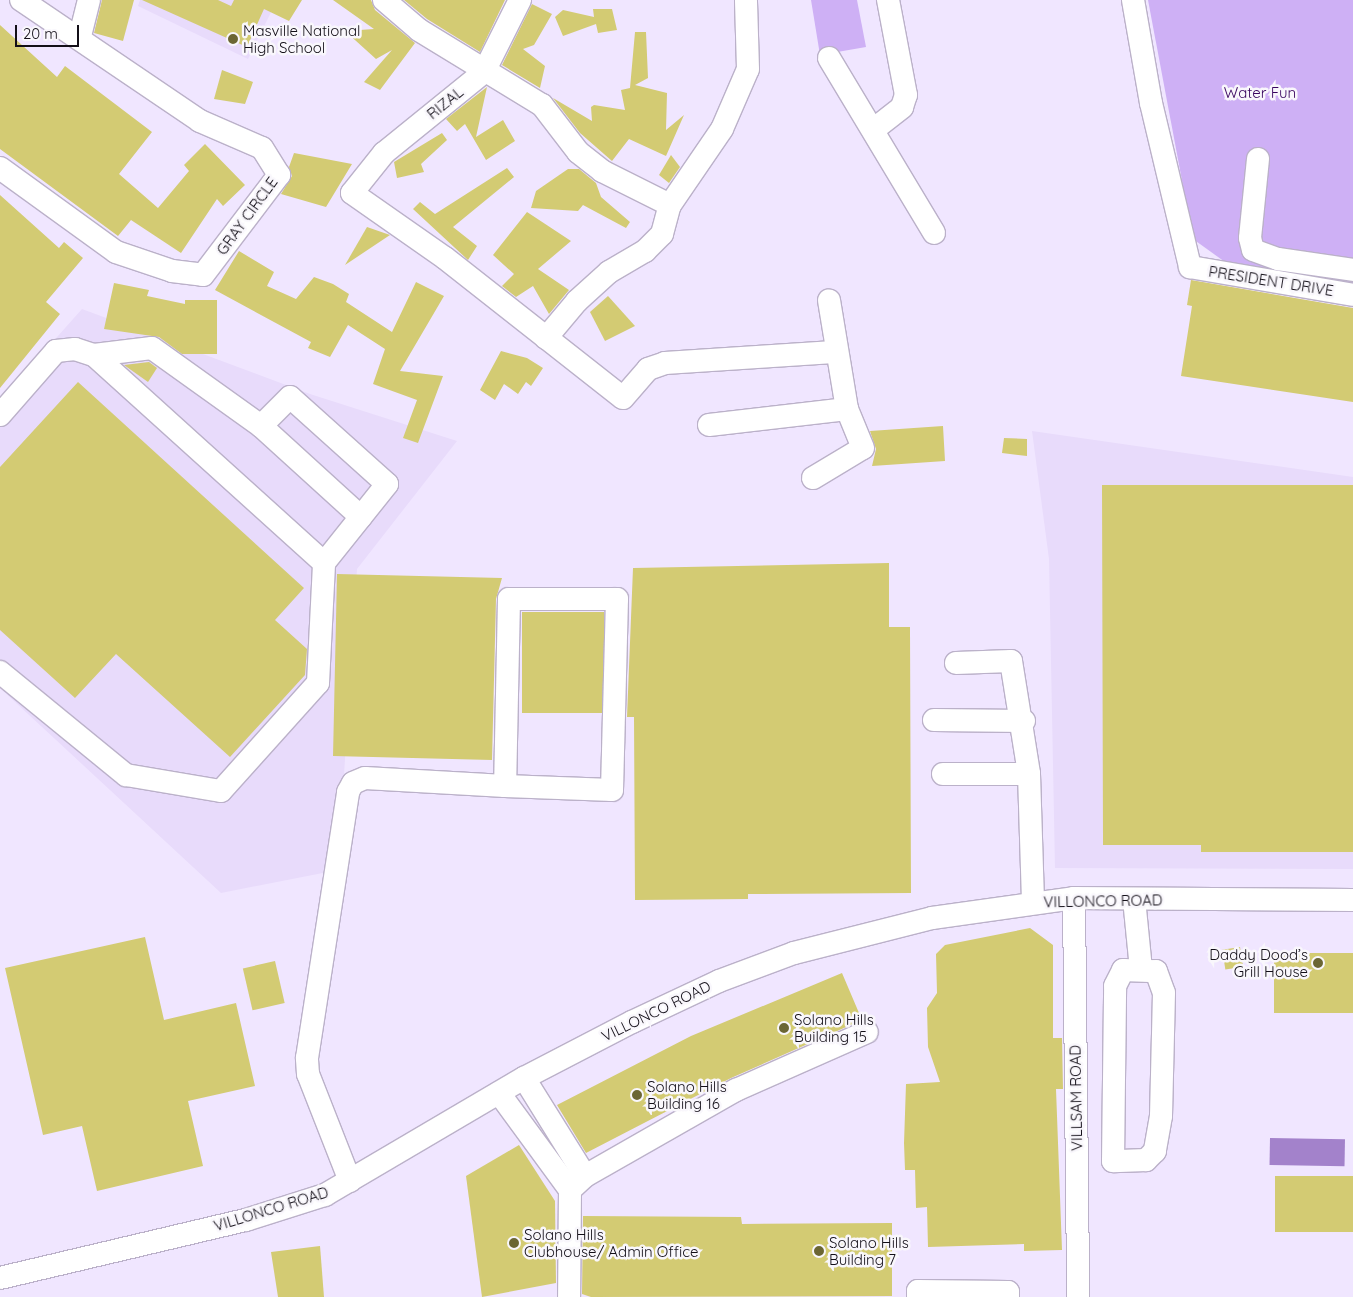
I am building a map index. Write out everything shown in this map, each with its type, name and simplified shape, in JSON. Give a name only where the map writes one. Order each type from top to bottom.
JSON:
[{"type":"street","name":"GRAY CIRCLE","points":[[0,168],[116,252],[172,271],[203,275],[279,175],[262,148],[200,121],[80,36],[20,0]]},
{"type":"street","points":[[80,36],[89,0]]},
{"type":"street","points":[[384,0],[419,30],[484,72],[542,105],[578,152],[602,171],[670,205]]},
{"type":"street","name":"RIZAL","points":[[520,0],[484,72],[384,153],[352,193],[445,258],[546,338]]},
{"type":"street","points":[[746,0],[748,69],[722,129],[670,205],[662,234],[646,251],[610,272],[577,301],[546,338],[623,398],[648,369],[665,364],[834,352]]},
{"type":"street","points":[[873,130],[902,107],[906,95],[888,0]]},
{"type":"street","name":"PRESIDENT DRIVE","points":[[1133,0],[1151,103],[1190,268],[1353,295]]},
{"type":"street","points":[[830,58],[934,233]]},
{"type":"street","points":[[1258,159],[1250,238],[1253,250],[1278,259],[1353,270]]},
{"type":"street","points":[[813,478],[864,448],[847,409],[834,352],[829,300]]},
{"type":"street","points":[[0,415],[56,351],[76,348],[94,355],[324,563]]},
{"type":"street","points":[[94,355],[152,348],[261,426],[361,517]]},
{"type":"street","points":[[0,672],[126,775],[221,791],[318,683],[324,563],[387,484],[290,397],[261,426]]},
{"type":"street","points":[[708,425],[847,409]]},
{"type":"street","points":[[350,1181],[308,1074],[307,1058],[348,792],[353,783],[365,778],[505,786],[612,790],[617,598],[509,598],[505,786]]},
{"type":"street","points":[[956,663],[1011,661],[1024,720],[1030,774],[1033,903]]},
{"type":"street","points":[[934,720],[1024,720]]},
{"type":"street","points":[[943,774],[1030,774]]},
{"type":"street","name":"VILLONCO ROAD","points":[[0,1278],[246,1220],[325,1194],[524,1078],[719,981],[794,953],[932,918],[1074,898],[1353,900]]},
{"type":"street","name":"VILLSAM ROAD","points":[[1074,898],[1078,1297]]},
{"type":"street","points":[[1134,899],[1141,969]]},
{"type":"street","points":[[1141,969],[1158,972],[1164,992],[1166,1059],[1159,1136],[1149,1159],[1113,1161],[1115,986],[1123,970],[1141,969]]},
{"type":"street","points":[[577,1183],[736,1090],[867,1032]]},
{"type":"street","points":[[524,1078],[544,1110],[577,1183],[564,1296]]},
{"type":"street","points":[[499,1093],[521,1123],[577,1183]]},
{"type":"street","points":[[521,1123],[544,1110]]},
{"type":"street","points":[[918,1297],[918,1291],[927,1291],[1008,1292],[1008,1297]]},
{"type":"shaded area","name":"Masville National High School","points":[[140,0],[277,0],[248,59],[138,6]]},
{"type":"shaded area","points":[[82,309],[310,394],[457,441],[357,569],[338,870],[221,893],[0,688],[0,401]]},
{"type":"shaded area","points":[[1032,431],[1353,477],[1353,869],[1055,868],[1049,559]]},
{"type":"shaded area","points":[[1270,1138],[1345,1139],[1345,1166],[1270,1165]]},
{"type":"green space","points":[[811,0],[857,0],[866,47],[820,55]]},
{"type":"green space","name":"Water Fun","points":[[1148,0],[1353,0],[1353,287],[1225,262],[1193,239]]},
{"type":"building","points":[[102,0],[134,0],[123,41],[94,33]]},
{"type":"building","name":"Masville National High School","points":[[142,0],[218,0],[231,6],[234,0],[302,0],[289,21],[264,9],[247,47]]},
{"type":"building","points":[[333,0],[371,0],[375,10],[415,43],[380,90],[364,82],[392,50],[376,59],[345,31],[374,29]]},
{"type":"building","points":[[404,0],[505,0],[480,52],[427,19]]},
{"type":"building","points":[[532,4],[552,14],[534,45],[523,49],[545,66],[540,88],[502,65]]},
{"type":"building","points":[[593,9],[612,9],[617,30],[598,33],[596,24],[563,36],[555,17],[563,10],[594,17]]},
{"type":"building","points":[[0,25],[57,77],[65,66],[152,132],[119,174],[158,208],[189,171],[184,165],[205,144],[245,185],[223,206],[217,199],[181,253],[131,220],[118,236],[0,149]]},
{"type":"building","points":[[635,32],[646,32],[648,78],[635,85],[667,93],[666,130],[684,115],[666,156],[629,139],[612,161],[580,133],[553,98],[592,121],[591,107],[594,105],[625,110],[621,90],[630,88]]},
{"type":"building","points":[[222,70],[253,82],[245,104],[214,99]]},
{"type":"building","points":[[487,87],[476,137],[503,120],[515,141],[486,160],[465,124],[457,131],[446,119]]},
{"type":"building","points":[[442,133],[447,140],[421,164],[424,172],[397,178],[394,162]]},
{"type":"building","points":[[294,153],[352,164],[326,207],[281,194],[292,176],[289,167]]},
{"type":"building","points":[[671,155],[680,167],[669,183],[659,175]]},
{"type":"building","points":[[507,168],[514,177],[453,227],[477,246],[468,260],[413,209],[420,202],[435,214]]},
{"type":"building","points":[[568,169],[579,169],[596,183],[601,197],[630,222],[626,228],[583,205],[578,211],[531,208],[536,191]]},
{"type":"building","points":[[0,195],[59,248],[64,242],[83,258],[46,302],[60,314],[0,388]]},
{"type":"building","points":[[527,212],[571,241],[538,269],[569,290],[549,314],[533,286],[516,297],[502,286],[514,274],[493,255]]},
{"type":"building","points":[[367,227],[390,235],[345,265]]},
{"type":"building","points":[[239,251],[274,272],[267,286],[296,299],[314,277],[333,284],[349,294],[346,302],[392,332],[416,282],[444,296],[400,371],[443,376],[418,443],[403,438],[417,400],[373,384],[385,349],[348,325],[330,357],[308,348],[311,342],[215,290]]},
{"type":"building","points":[[1191,280],[1353,308],[1353,402],[1181,376],[1192,306],[1187,305]]},
{"type":"building","points":[[114,283],[149,290],[147,296],[185,304],[185,300],[217,300],[217,354],[182,354],[159,337],[104,329]]},
{"type":"building","points":[[608,296],[635,326],[605,341],[590,312]]},
{"type":"building","points":[[501,351],[527,358],[543,368],[531,386],[526,382],[518,394],[504,384],[495,400],[480,390]]},
{"type":"building","points":[[149,362],[157,368],[148,382],[124,365]]},
{"type":"building","points":[[78,382],[304,588],[275,620],[307,649],[305,675],[230,757],[116,654],[75,698],[0,630],[0,467]]},
{"type":"building","points":[[943,426],[945,461],[872,466],[876,449],[870,431]]},
{"type":"building","points":[[1004,438],[1027,439],[1027,456],[1002,453]]},
{"type":"building","points":[[1102,485],[1353,485],[1353,852],[1201,852],[1201,845],[1103,845]]},
{"type":"building","points":[[889,563],[889,627],[910,627],[911,893],[748,894],[748,899],[635,900],[634,717],[627,717],[633,568]]},
{"type":"building","points":[[337,574],[502,578],[496,599],[492,760],[333,756]]},
{"type":"building","points":[[522,612],[604,612],[604,713],[522,713]]},
{"type":"building","points":[[1030,928],[1053,945],[1053,1038],[1062,1038],[1063,1089],[1056,1089],[1062,1250],[1024,1251],[1024,1244],[928,1247],[927,1207],[916,1208],[915,1170],[905,1170],[904,1143],[906,1084],[940,1082],[928,1047],[927,1008],[937,993],[936,954],[945,945]]},
{"type":"building","points":[[145,937],[164,1020],[236,1003],[255,1086],[188,1101],[203,1166],[97,1191],[82,1126],[43,1135],[5,968]]},
{"type":"building","points":[[1240,947],[1243,967],[1225,970],[1222,950]]},
{"type":"building","points":[[1274,953],[1353,953],[1353,1013],[1274,1013]]},
{"type":"building","points":[[275,961],[285,1003],[253,1010],[243,968]]},
{"type":"building","points":[[842,973],[862,1020],[731,1078],[586,1153],[557,1105],[691,1036]]},
{"type":"building","name":"Solano Hills Clubhouse/ Admin Office","points":[[519,1145],[555,1201],[556,1283],[482,1297],[466,1176]]},
{"type":"building","points":[[1275,1176],[1353,1176],[1353,1232],[1275,1232]]},
{"type":"building","points":[[583,1216],[741,1217],[742,1224],[892,1223],[892,1296],[591,1297],[582,1294]]},
{"type":"building","points":[[320,1246],[324,1297],[278,1297],[271,1252]]},
{"type":"place","name":"Masville National High School","points":[[233,39]]},
{"type":"place","name":"Daddy Dood’s Grill House","points":[[1318,963]]},
{"type":"place","name":"Solano Hills Building 15","points":[[784,1028]]},
{"type":"place","name":"Solano Hills Building 16","points":[[637,1095]]},
{"type":"place","name":"Solano Hills Clubhouse/ Admin Office","points":[[514,1243]]},
{"type":"place","name":"Solano Hills Building 7","points":[[819,1251]]}]
